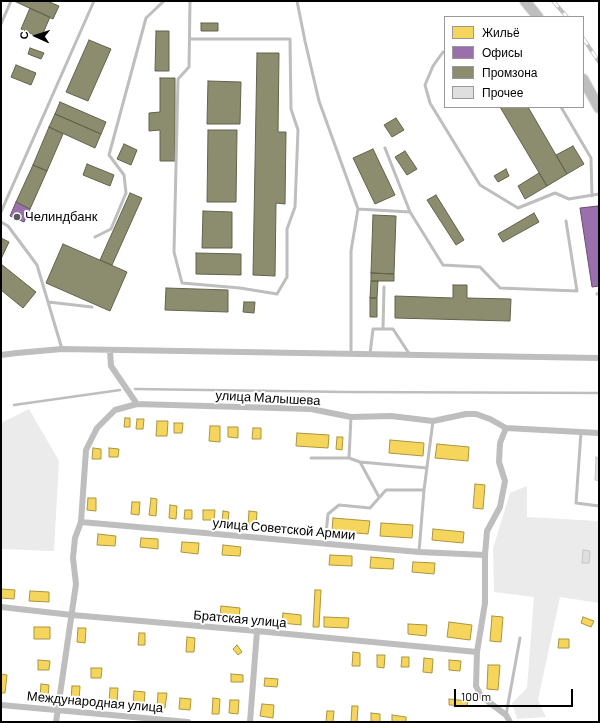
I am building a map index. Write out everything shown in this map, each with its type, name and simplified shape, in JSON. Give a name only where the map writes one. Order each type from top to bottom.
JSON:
[{"type":"main road","points":[[525,1],[537,16]]},
{"type":"main road","points":[[584,81],[599,108]]},
{"type":"street","points":[[1,355],[62,350],[110,350],[599,358]]},
{"type":"street","points":[[110,350],[111,366],[138,404]]},
{"type":"street","name":"улица Малышева","points":[[56,722],[76,584],[73,558],[75,538],[81,522],[86,450],[97,428],[115,410],[138,404],[311,408],[351,417],[391,416],[433,421],[466,414],[476,414],[490,418],[506,428],[599,434]]},
{"type":"street","points":[[506,428],[500,444],[499,462],[505,481],[500,507],[487,531],[484,555],[485,603],[477,652],[476,686],[481,696],[506,715],[510,722]]},
{"type":"street","name":"улица Советской Армии","points":[[81,522],[419,552],[484,555]]},
{"type":"street","name":"Братская улица","points":[[1,607],[72,615],[477,652]]},
{"type":"street","points":[[250,722],[258,631]]},
{"type":"street","name":"Международная улица","points":[[1,705],[188,722]]},
{"type":"lane","points":[[1,24],[11,1]]},
{"type":"lane","points":[[1,212],[94,1]]},
{"type":"lane","points":[[95,237],[111,229],[126,193],[124,175],[109,155],[146,18],[164,1]]},
{"type":"lane","points":[[190,1],[189,67],[178,79],[174,252],[182,283],[240,288],[277,294],[287,277],[287,229],[295,207],[298,130],[291,109],[290,39],[190,39]]},
{"type":"lane","points":[[297,1],[319,101],[358,209],[351,250],[351,354]]},
{"type":"lane","points":[[444,52],[432,66],[425,85],[430,103],[480,185],[518,208],[555,193],[569,199],[599,194]]},
{"type":"lane","points":[[562,108],[591,158],[592,196]]},
{"type":"lane","points":[[385,148],[410,212],[443,265],[480,267],[500,288],[577,291],[566,221]]},
{"type":"lane","points":[[358,209],[410,212]]},
{"type":"lane","points":[[1,222],[8,226],[37,265],[62,350]]},
{"type":"lane","points":[[382,329],[384,287]]},
{"type":"lane","points":[[48,302],[92,307]]},
{"type":"lane","points":[[370,354],[373,329],[382,329],[393,330],[410,355]]},
{"type":"lane","points":[[349,458],[351,417]]},
{"type":"lane","points":[[419,552],[424,490],[433,421]]},
{"type":"lane","points":[[581,432],[576,503],[599,506]]},
{"type":"lane","points":[[311,458],[349,458],[360,462],[427,468]]},
{"type":"lane","points":[[360,462],[379,498]]},
{"type":"lane","points":[[325,544],[328,514],[339,505],[370,508],[386,490],[424,490]]},
{"type":"lane","points":[[506,715],[520,638]]},
{"type":"shaded area","points":[[29,409],[59,461],[54,551],[1,549],[1,423]]},
{"type":"shaded area","points":[[527,486],[527,517],[599,521],[599,603],[560,597],[538,700],[546,717],[517,719],[512,703],[527,688],[534,597],[494,592],[493,548],[510,493]]},
{"type":"building: Жильё","points":[[125,418],[130,418],[130,427],[124,427]]},
{"type":"building: Жильё","points":[[137,419],[144,419],[143,429],[136,429]]},
{"type":"building: Жильё","points":[[157,421],[168,421],[167,436],[156,436]]},
{"type":"building: Жильё","points":[[174,423],[183,423],[182,433],[174,433]]},
{"type":"building: Жильё","points":[[210,426],[220,426],[220,442],[209,441]]},
{"type":"building: Жильё","points":[[228,427],[238,427],[238,438],[228,437]]},
{"type":"building: Жильё","points":[[253,428],[261,428],[261,439],[252,439]]},
{"type":"building: Жильё","points":[[297,433],[329,435],[328,448],[296,446]]},
{"type":"building: Жильё","points":[[337,437],[343,437],[342,450],[336,449]]},
{"type":"building: Жильё","points":[[390,440],[424,443],[423,456],[389,453]]},
{"type":"building: Жильё","points":[[437,444],[469,447],[468,461],[435,458]]},
{"type":"building: Жильё","points":[[93,448],[101,449],[101,459],[92,459]]},
{"type":"building: Жильё","points":[[109,448],[119,449],[118,457],[109,457]]},
{"type":"building: Жильё","points":[[475,484],[485,485],[483,509],[473,508]]},
{"type":"building: Жильё","points":[[88,498],[96,498],[96,511],[87,510]]},
{"type":"building: Жильё","points":[[151,498],[157,499],[156,516],[149,515]]},
{"type":"building: Жильё","points":[[132,502],[140,502],[139,515],[131,514]]},
{"type":"building: Жильё","points":[[170,505],[177,506],[176,519],[169,518]]},
{"type":"building: Жильё","points":[[185,510],[192,510],[192,519],[184,519]]},
{"type":"building: Жильё","points":[[203,510],[215,510],[214,520],[203,520]]},
{"type":"building: Жильё","points":[[223,511],[229,512],[228,523],[222,522]]},
{"type":"building: Жильё","points":[[249,511],[257,512],[256,525],[248,525]]},
{"type":"building: Жильё","points":[[333,518],[370,521],[368,534],[332,531]]},
{"type":"building: Жильё","points":[[381,523],[413,525],[412,538],[380,536]]},
{"type":"building: Жильё","points":[[433,529],[464,532],[463,543],[432,540]]},
{"type":"building: Жильё","points":[[98,534],[116,536],[115,546],[97,545]]},
{"type":"building: Жильё","points":[[141,538],[158,539],[158,549],[140,547]]},
{"type":"building: Жильё","points":[[182,542],[199,543],[198,554],[181,552]]},
{"type":"building: Жильё","points":[[223,545],[241,547],[240,556],[222,555]]},
{"type":"building: Жильё","points":[[330,555],[352,556],[352,566],[329,565]]},
{"type":"building: Жильё","points":[[371,557],[394,559],[393,569],[370,568]]},
{"type":"building: Жильё","points":[[413,562],[435,563],[434,574],[412,572]]},
{"type":"building: Жильё","points":[[1,589],[15,590],[14,599],[1,598]]},
{"type":"building: Жильё","points":[[315,590],[321,590],[319,627],[313,627]]},
{"type":"building: Жильё","points":[[30,591],[49,592],[49,602],[29,601]]},
{"type":"building: Жильё","points":[[221,606],[240,608],[239,618],[220,617]]},
{"type":"building: Жильё","points":[[283,613],[301,615],[301,625],[282,623]]},
{"type":"building: Жильё","points":[[492,616],[503,617],[501,642],[490,641]]},
{"type":"building: Жильё","points":[[324,617],[349,618],[348,628],[324,627]]},
{"type":"building: Жильё","points":[[583,617],[594,621],[591,627],[581,623]]},
{"type":"building: Жильё","points":[[449,622],[472,625],[470,640],[447,637]]},
{"type":"building: Жильё","points":[[408,624],[427,625],[426,636],[408,634]]},
{"type":"building: Жильё","points":[[34,627],[50,627],[50,639],[34,639]]},
{"type":"building: Жильё","points":[[78,628],[86,628],[85,643],[77,642]]},
{"type":"building: Жильё","points":[[139,633],[145,633],[145,645],[138,645]]},
{"type":"building: Жильё","points":[[187,637],[195,638],[194,652],[186,652]]},
{"type":"building: Жильё","points":[[559,639],[569,639],[569,648],[558,648]]},
{"type":"building: Жильё","points":[[237,645],[242,652],[238,655],[233,649]]},
{"type":"building: Жильё","points":[[353,652],[360,653],[360,666],[352,666]]},
{"type":"building: Жильё","points":[[377,655],[385,655],[384,668],[377,667]]},
{"type":"building: Жильё","points":[[402,657],[409,657],[409,667],[401,667]]},
{"type":"building: Жильё","points":[[424,658],[433,659],[432,673],[423,672]]},
{"type":"building: Жильё","points":[[38,660],[50,661],[49,670],[38,670]]},
{"type":"building: Жильё","points":[[449,660],[461,661],[460,671],[449,670]]},
{"type":"building: Жильё","points":[[488,665],[500,665],[498,690],[487,689]]},
{"type":"building: Жильё","points":[[91,668],[102,668],[101,678],[91,678]]},
{"type":"building: Жильё","points":[[1,674],[7,675],[5,693],[1,693]]},
{"type":"building: Жильё","points":[[231,674],[243,675],[243,682],[231,682]]},
{"type":"building: Жильё","points":[[265,678],[278,679],[277,687],[264,686]]},
{"type":"building: Жильё","points":[[41,684],[49,685],[48,698],[40,697]]},
{"type":"building: Жильё","points":[[72,686],[80,686],[79,701],[71,700]]},
{"type":"building: Жильё","points":[[110,688],[118,688],[117,703],[109,703]]},
{"type":"building: Жильё","points":[[134,691],[145,692],[144,705],[133,705]]},
{"type":"building: Жильё","points":[[158,693],[167,693],[165,708],[157,707]]},
{"type":"building: Жильё","points":[[180,698],[191,699],[190,710],[179,709]]},
{"type":"building: Жильё","points":[[213,698],[220,699],[219,714],[212,714]]},
{"type":"building: Жильё","points":[[449,699],[468,701],[467,706],[449,705]]},
{"type":"building: Жильё","points":[[230,700],[239,700],[238,714],[229,713]]},
{"type":"building: Жильё","points":[[262,704],[274,705],[273,718],[260,716]]},
{"type":"building: Жильё","points":[[352,706],[358,706],[357,722],[351,722]]},
{"type":"building: Жильё","points":[[327,711],[334,711],[333,722],[326,722]]},
{"type":"building: Жильё","points":[[371,713],[380,714],[380,722],[371,722]]},
{"type":"building: Жильё","points":[[392,715],[406,717],[406,722],[392,722]]},
{"type":"building: Офисы","points":[[16,202],[30,209],[24,222],[10,216]]},
{"type":"building: Офисы","points":[[598,206],[599,286],[592,287],[580,208]]},
{"type":"building: Промзона","points":[[14,1],[47,1],[59,6],[53,19]]},
{"type":"building: Промзона","points":[[30,8],[50,17],[41,38],[21,29]]},
{"type":"building: Промзона","points":[[201,23],[218,23],[218,31],[201,31]]},
{"type":"building: Промзона","points":[[156,31],[169,31],[169,71],[155,71]]},
{"type":"building: Промзона","points":[[89,40],[111,49],[88,101],[66,92]]},
{"type":"building: Промзона","points":[[30,48],[44,53],[41,59],[28,54]]},
{"type":"building: Промзона","points":[[257,53],[279,53],[278,132],[286,132],[285,204],[276,203],[275,276],[253,275]]},
{"type":"building: Промзона","points":[[16,65],[36,73],[31,85],[11,77]]},
{"type":"building: Промзона","points":[[160,78],[175,78],[175,161],[160,161],[160,130],[149,131],[149,113],[160,112]]},
{"type":"building: Промзона","points":[[208,81],[241,82],[240,124],[207,124]]},
{"type":"building: Промзона","points":[[60,102],[106,122],[101,134],[55,114]]},
{"type":"building: Промзона","points":[[501,108],[529,108],[567,174],[547,186]]},
{"type":"building: Промзона","points":[[55,114],[101,134],[95,148],[49,127]]},
{"type":"building: Промзона","points":[[396,118],[404,130],[392,137],[384,125]]},
{"type":"building: Промзона","points":[[49,127],[63,134],[47,171],[33,165]]},
{"type":"building: Промзона","points":[[208,130],[237,130],[236,202],[207,202]]},
{"type":"building: Промзона","points":[[124,144],[137,150],[131,165],[117,159]]},
{"type":"building: Промзона","points":[[573,146],[584,164],[567,174],[556,155]]},
{"type":"building: Промзона","points":[[373,149],[395,195],[375,204],[353,158]]},
{"type":"building: Промзона","points":[[405,151],[417,169],[407,175],[395,157]]},
{"type":"building: Промзона","points":[[87,164],[114,175],[110,186],[83,175]]},
{"type":"building: Промзона","points":[[33,165],[47,171],[30,209],[16,202]]},
{"type":"building: Промзона","points":[[506,169],[509,176],[498,182],[494,176]]},
{"type":"building: Промзона","points":[[539,173],[547,186],[525,199],[518,186]]},
{"type":"building: Промзона","points":[[130,193],[142,198],[112,265],[100,260]]},
{"type":"building: Промзона","points":[[436,195],[464,240],[456,245],[427,200]]},
{"type":"building: Промзона","points":[[203,211],[232,212],[232,248],[202,248]]},
{"type":"building: Промзона","points":[[534,213],[539,222],[503,242],[498,234]]},
{"type":"building: Промзона","points":[[373,215],[396,216],[394,274],[371,273]]},
{"type":"building: Промзона","points":[[1,238],[9,242],[1,259]]},
{"type":"building: Промзона","points":[[63,244],[127,272],[110,311],[46,283]]},
{"type":"building: Промзона","points":[[196,253],[241,254],[241,275],[196,274]]},
{"type":"building: Промзона","points":[[1,264],[36,292],[23,308],[1,290]]},
{"type":"building: Промзона","points":[[371,273],[394,274],[394,281],[371,281]]},
{"type":"building: Промзона","points":[[371,281],[378,281],[377,298],[370,298]]},
{"type":"building: Промзона","points":[[453,285],[467,285],[467,298],[511,299],[510,321],[395,318],[395,296],[453,298]]},
{"type":"building: Промзона","points":[[166,288],[228,290],[228,312],[165,310]]},
{"type":"building: Промзона","points":[[370,298],[377,298],[377,317],[370,317]]},
{"type":"building: Промзона","points":[[244,302],[255,302],[254,313],[243,312]]},
{"type":"building: Прочее","points":[[596,457],[599,458],[599,481],[595,480]]},
{"type":"building: Прочее","points":[[583,550],[590,551],[589,563],[582,563]]},
{"type":"waterway","points":[[135,389],[599,393]]},
{"type":"waterway","points":[[14,405],[120,390]]},
{"type":"railway","points":[[553,1],[566,16]]},
{"type":"railway","points":[[584,40],[599,62]]},
{"type":"place","name":"Челиндбанк","points":[[17,217]]}]
